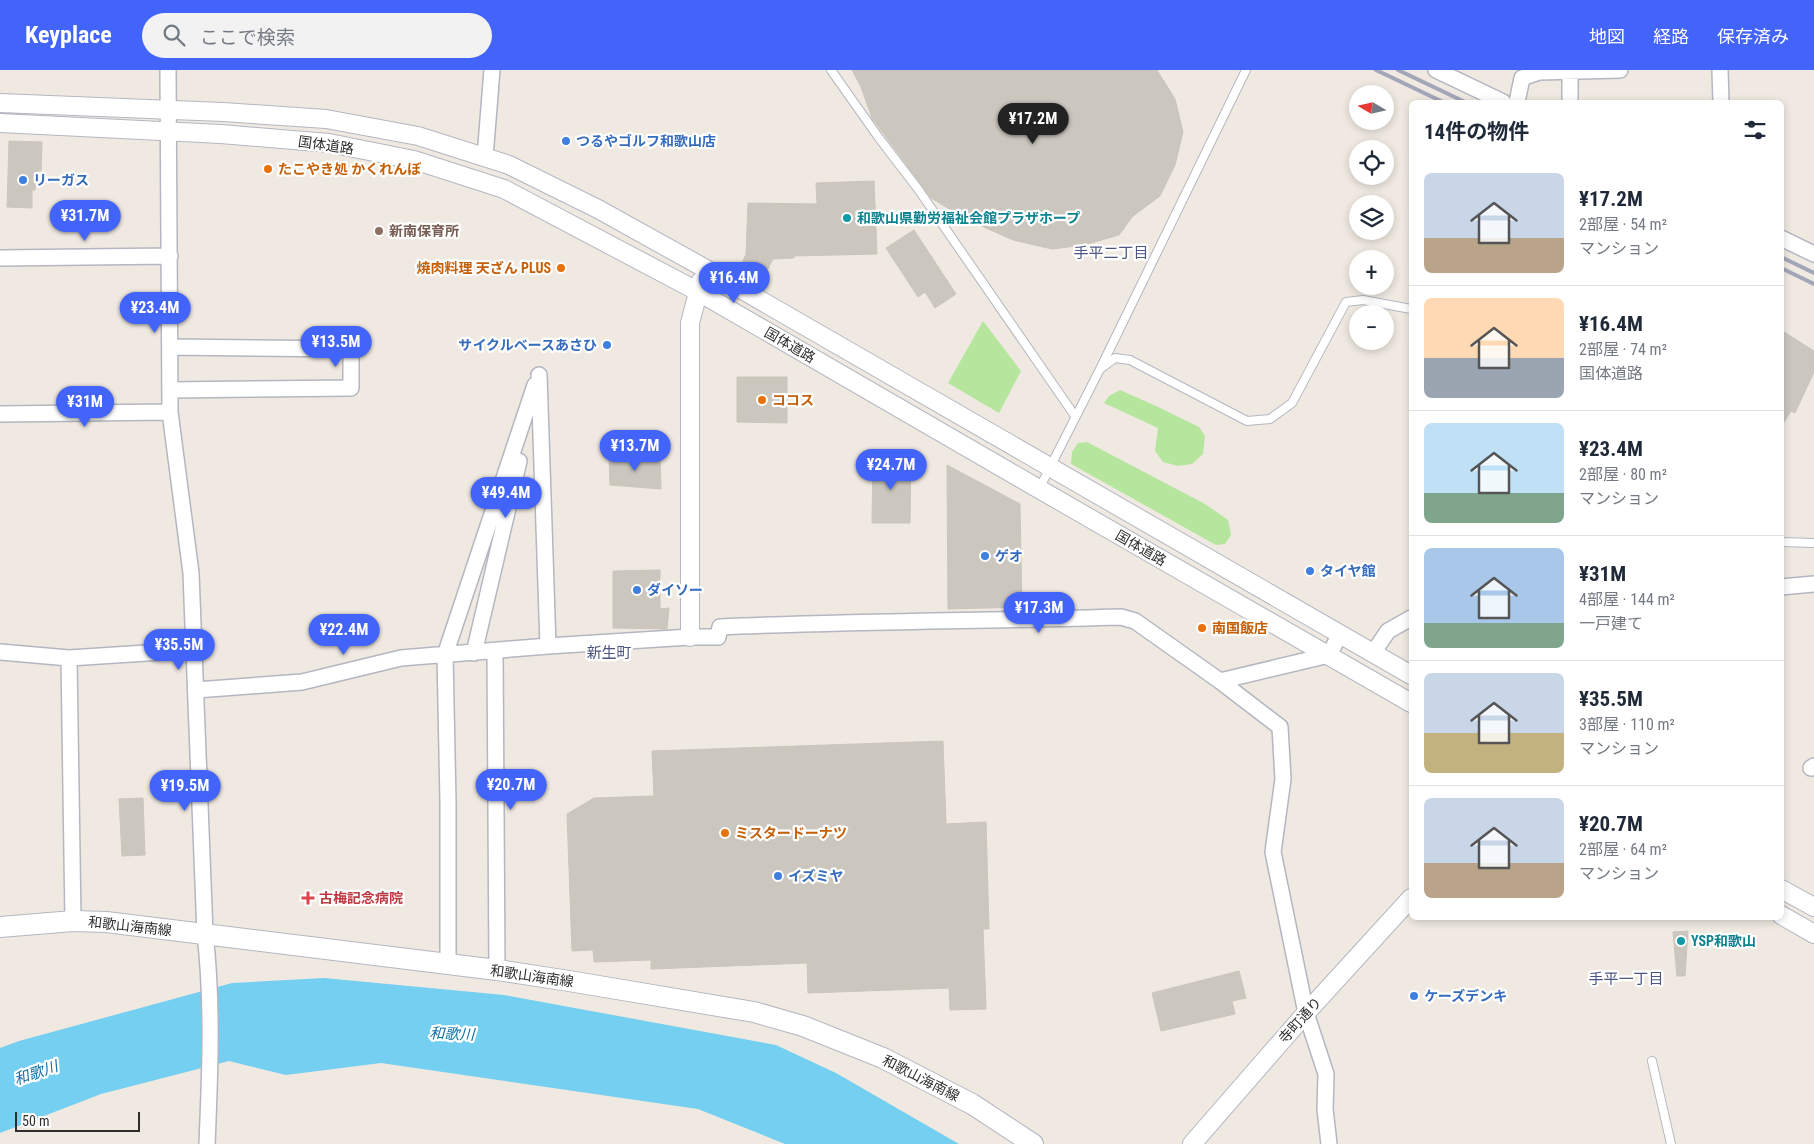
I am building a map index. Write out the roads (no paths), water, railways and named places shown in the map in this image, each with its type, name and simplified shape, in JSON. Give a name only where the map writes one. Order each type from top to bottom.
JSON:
[{"type":"main road","name":"和歌山海南線","points":[[0,927],[73,921],[106,922],[497,970],[754,1012],[803,1026],[883,1058],[972,1104],[1033,1144]]},
{"type":"street","points":[[168,70],[170,412],[191,573],[205,934],[209,969],[210,1076],[207,1144]]},
{"type":"street","points":[[485,157],[492,70]]},
{"type":"street","points":[[1436,70],[1499,100]]},
{"type":"street","points":[[1517,100],[1522,78],[1539,71],[1620,70]]},
{"type":"street","points":[[1720,70],[1721,100]]},
{"type":"street","points":[[1570,71],[1570,100]]},
{"type":"street","name":"国体道路","points":[[0,103],[223,112],[326,120],[418,136],[509,165],[598,209],[706,269],[1409,673]]},
{"type":"street","name":"国体道路","points":[[0,124],[221,134],[329,143],[414,160],[504,189],[697,290],[1409,702]]},
{"type":"street","points":[[1784,239],[1814,254]]},
{"type":"street","points":[[0,258],[170,256]]},
{"type":"street","points":[[690,637],[690,323],[697,290],[706,269]]},
{"type":"street","points":[[170,347],[352,349],[351,388],[170,390]]},
{"type":"street","points":[[539,374],[548,646]]},
{"type":"street","points":[[474,653],[539,374]]},
{"type":"street","points":[[448,964],[448,802],[445,655],[539,374]]},
{"type":"street","points":[[0,414],[170,412]]},
{"type":"street","points":[[1784,587],[1814,584]]},
{"type":"street","points":[[196,690],[302,682],[401,658],[548,646],[718,637],[720,627],[834,622],[901,623],[1121,617],[1135,621],[1220,681],[1280,727],[1283,779],[1272,852],[1306,1013],[1326,1074],[1325,1109],[1329,1144]]},
{"type":"street","points":[[1373,652],[1388,631],[1409,619]]},
{"type":"street","points":[[1220,681],[1329,656],[1340,634]]},
{"type":"street","points":[[0,652],[69,658],[193,650]]},
{"type":"street","points":[[495,651],[497,970]]},
{"type":"street","points":[[69,658],[73,921]]},
{"type":"street","points":[[1784,891],[1814,908]]},
{"type":"street","name":"寺町通り","points":[[1192,1144],[1306,1013],[1409,900]]},
{"type":"street","points":[[1784,917],[1814,934]]},
{"type":"lane","points":[[831,70],[918,189],[1075,416]]},
{"type":"lane","points":[[1039,489],[1246,70]]},
{"type":"lane","points":[[1100,368],[1115,358],[1130,360],[1247,421],[1270,419],[1292,403],[1346,302],[1363,300],[1409,310]]},
{"type":"lane","points":[[1784,542],[1814,542]]},
{"type":"lane","points":[[1652,1061],[1671,1144]]},
{"type":"water","name":"和歌川","points":[[324,978],[504,995],[776,1045],[836,1073],[959,1144],[785,1144],[698,1109],[381,1063],[286,1075],[229,1061],[101,1094],[0,1133],[0,1048],[19,1041],[232,983]]},
{"type":"railway","points":[[1376,70],[1439,100]]},
{"type":"railway","points":[[1398,70],[1461,100]]},
{"type":"railway","points":[[1784,258],[1814,273]]},
{"type":"railway","points":[[1784,269],[1814,284]]},
{"type":"place","name":"つるやゴルフ和歌山店","points":[[566,141]]},
{"type":"place","name":"たこやき処 かくれんぼ","points":[[268,169]]},
{"type":"place","name":"リーガス","points":[[23,180]]},
{"type":"place","name":"和歌山県勤労福祉会館プラザホープ","points":[[847,218]]},
{"type":"place","name":"新南保育所","points":[[379,231]]},
{"type":"place","name":"焼肉料理 天ざん PLUS","points":[[561,268]]},
{"type":"place","name":"サイクルベースあさひ","points":[[607,345]]},
{"type":"place","name":"ココス","points":[[762,400]]},
{"type":"place","name":"ゲオ","points":[[985,556]]},
{"type":"place","name":"タイヤ館","points":[[1310,571]]},
{"type":"place","name":"ダイソー","points":[[637,590]]},
{"type":"place","name":"南国飯店","points":[[1202,628]]},
{"type":"place","name":"ミスタードーナツ","points":[[725,833]]},
{"type":"place","name":"イズミヤ","points":[[778,876]]},
{"type":"place","name":"古梅記念病院","points":[[308,898]]},
{"type":"place","name":"YSP和歌山","points":[[1681,941]]},
{"type":"place","name":"ケーズデンキ","points":[[1414,996]]},
{"type":"district","name":"手平二丁目","points":[[1111,253]]},
{"type":"district","name":"新生町","points":[[609,653]]},
{"type":"district","name":"手平一丁目","points":[[1626,979]]}]
